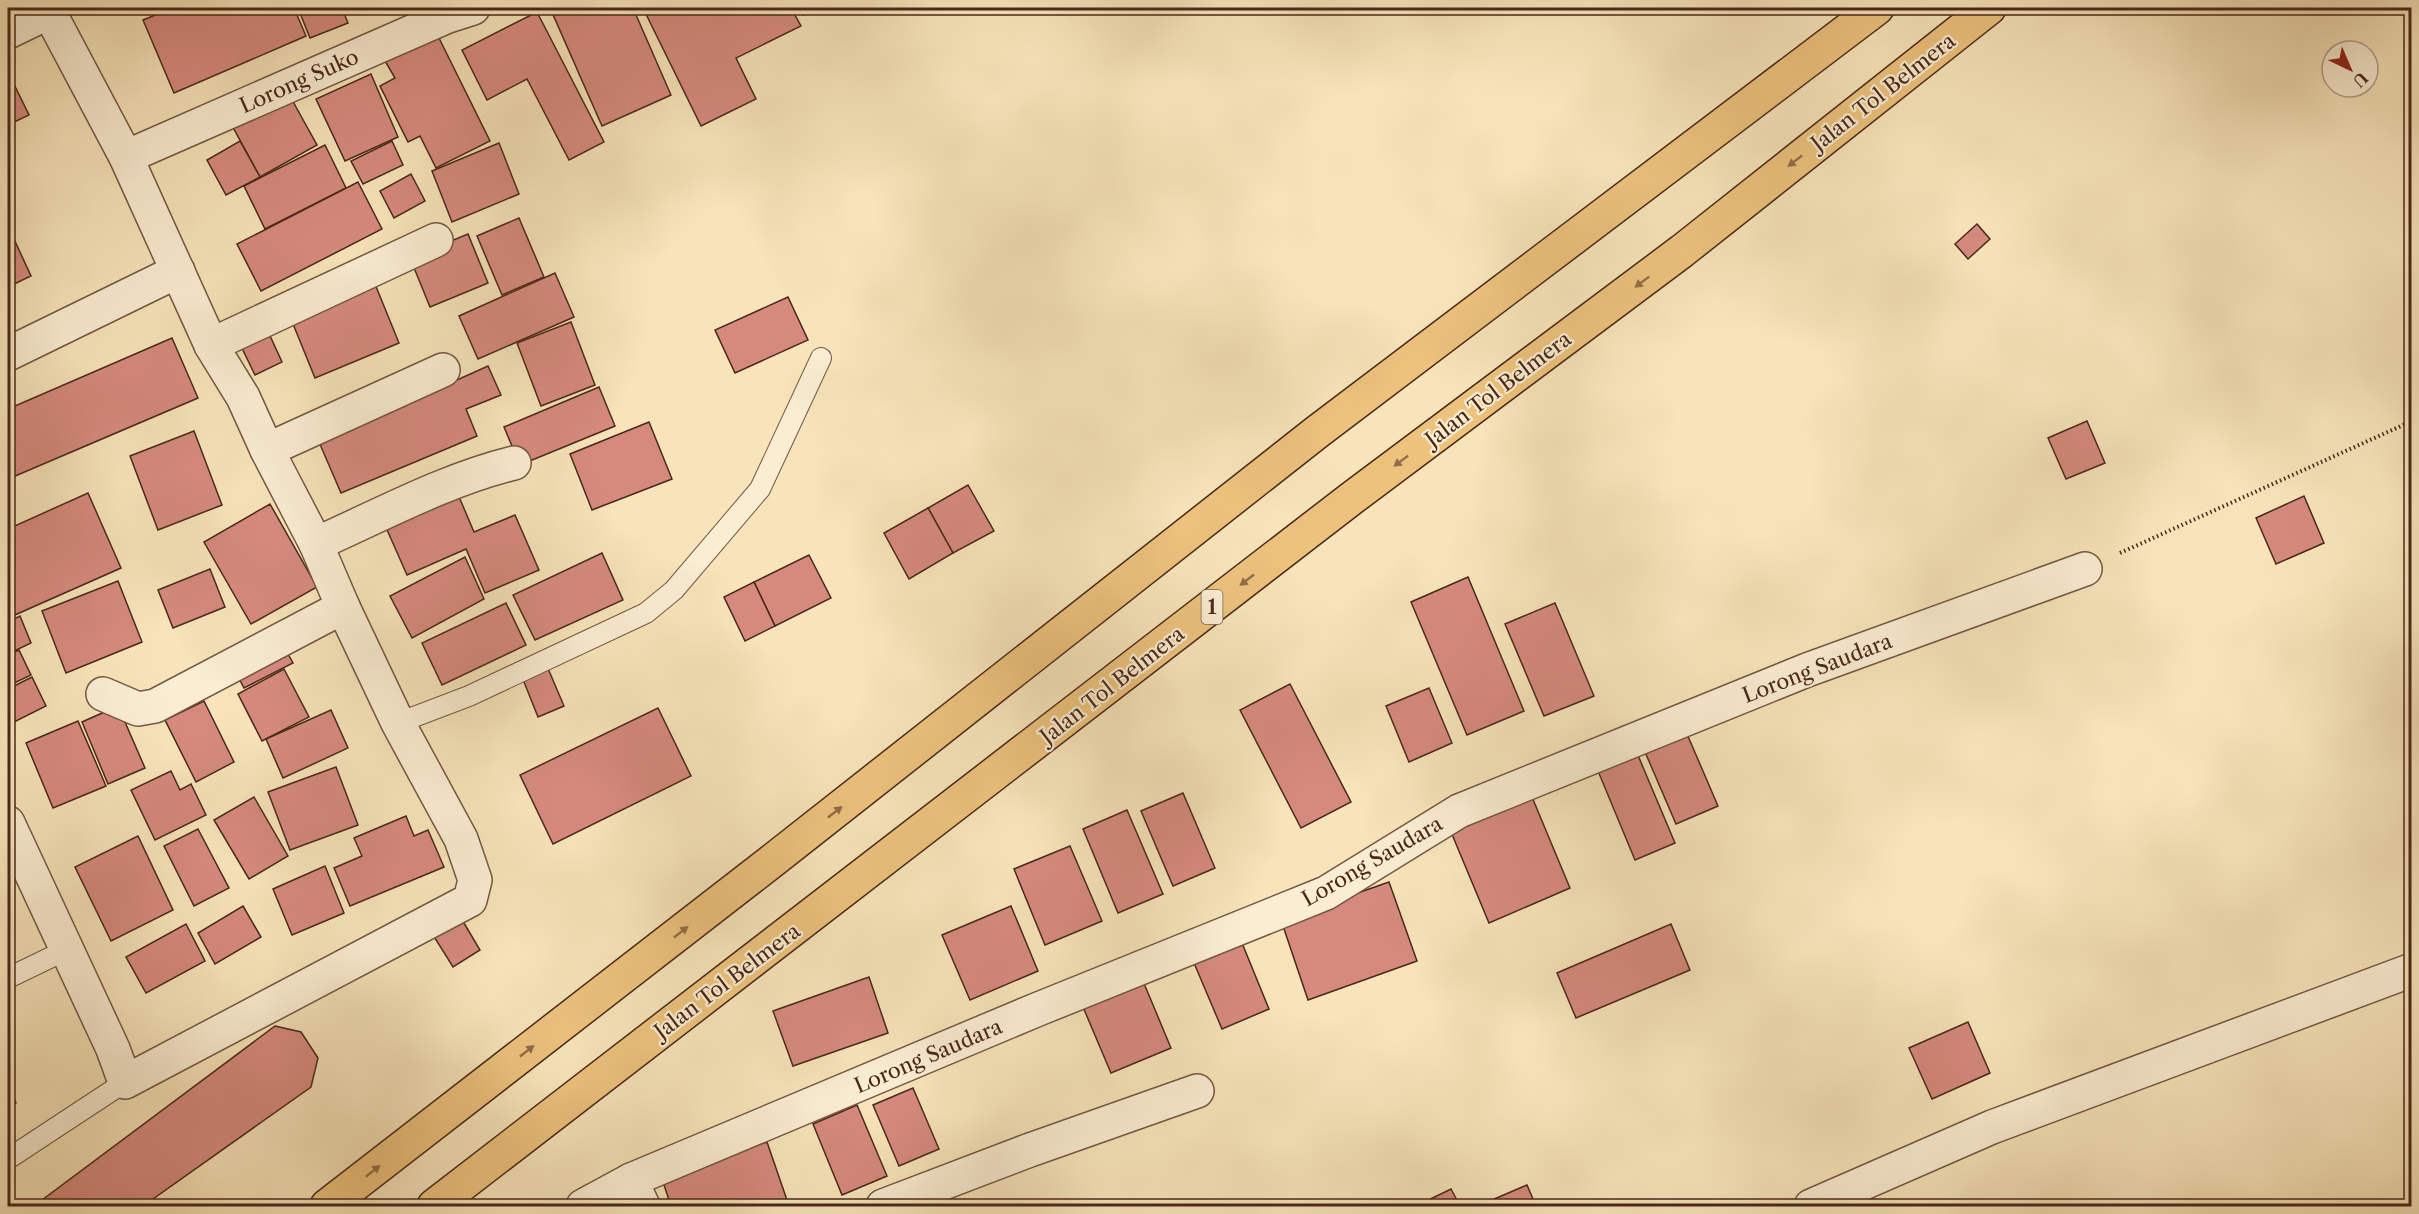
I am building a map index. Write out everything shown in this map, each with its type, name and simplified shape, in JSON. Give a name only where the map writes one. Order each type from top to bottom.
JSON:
[{"type":"highway","points":[[327,1206],[772,861],[1317,432],[1877,8]]},
{"type":"highway","name":"Jalan Tol Belmera","points":[[434,1206],[1352,498],[1682,251],[1989,8]]},
{"type":"street","points":[[8,32],[48,10],[126,157],[211,345],[243,397],[267,450],[316,544],[398,723],[461,839],[475,880],[470,900],[125,1082],[113,1049],[8,823]]},
{"type":"street","name":"Lorong Suko","points":[[126,157],[455,10]]},
{"type":"street","points":[[211,345],[436,240]]},
{"type":"street","points":[[8,354],[178,271]]},
{"type":"street","points":[[267,450],[443,370]]},
{"type":"street","points":[[316,544],[441,487],[513,463]]},
{"type":"street","name":"Lorong Saudara","points":[[583,1206],[637,1193],[1025,1015],[1326,892],[1459,811],[1808,670],[2085,569]]},
{"type":"street","points":[[103,694],[138,708],[155,706],[343,607]]},
{"type":"street","points":[[1811,1206],[1992,1127],[2412,970]]},
{"type":"street","points":[[883,1206],[1030,1150],[1197,1091]]},
{"type":"lane","points":[[398,723],[469,696],[646,613],[674,590],[760,489],[821,357]]},
{"type":"lane","points":[[8,978],[66,950]]},
{"type":"lane","points":[[8,1159],[125,1082]]},
{"type":"path","points":[[2085,569],[2412,421]]},
{"type":"building","points":[[173,8],[294,8],[306,36],[174,93],[143,20]]},
{"type":"building","points":[[298,8],[342,8],[348,23],[310,38]]},
{"type":"building","points":[[555,8],[633,8],[671,95],[602,126],[551,10]]},
{"type":"building","points":[[643,8],[791,8],[801,26],[736,58],[756,99],[701,126]]},
{"type":"building","points":[[800,8],[820,8],[803,15]]},
{"type":"building","points":[[537,12],[604,142],[569,160],[527,79],[487,100],[462,50]]},
{"type":"building","points":[[436,32],[490,141],[436,168],[420,136],[408,142],[380,86],[395,78],[384,59]]},
{"type":"building","points":[[8,72],[29,115],[8,125]]},
{"type":"building","points":[[371,74],[398,137],[345,161],[316,99]]},
{"type":"building","points":[[286,89],[317,145],[260,177],[229,120]]},
{"type":"building","points":[[240,141],[260,177],[226,195],[207,160]]},
{"type":"building","points":[[392,141],[403,165],[363,184],[351,161]]},
{"type":"building","points":[[499,143],[519,194],[452,222],[432,171]]},
{"type":"building","points":[[325,145],[346,188],[265,229],[244,186]]},
{"type":"building","points":[[411,174],[425,201],[394,218],[380,191]]},
{"type":"building","points":[[358,182],[382,229],[261,291],[237,244]]},
{"type":"building","points":[[519,218],[544,277],[502,295],[477,236]]},
{"type":"building","points":[[1977,224],[1990,239],[1968,259],[1955,244]]},
{"type":"building","points":[[8,226],[31,276],[8,287]]},
{"type":"building","points":[[468,234],[488,283],[430,307],[410,258]]},
{"type":"building","points":[[555,273],[574,317],[478,359],[459,316]]},
{"type":"building","points":[[375,284],[399,343],[315,378],[291,319]]},
{"type":"building","points":[[788,297],[808,340],[735,373],[715,330]]},
{"type":"building","points":[[571,322],[595,385],[541,406],[517,343]]},
{"type":"building","points":[[266,327],[282,362],[255,375],[238,340]]},
{"type":"building","points":[[172,338],[198,398],[8,479],[8,409]]},
{"type":"building","points":[[488,366],[501,395],[466,409],[477,436],[341,493],[319,442]]},
{"type":"building","points":[[599,387],[615,426],[520,465],[504,427]]},
{"type":"building","points":[[2087,421],[2105,463],[2066,479],[2048,438]]},
{"type":"building","points":[[649,422],[672,479],[592,510],[570,454]]},
{"type":"building","points":[[194,431],[222,505],[158,530],[130,456]]},
{"type":"building","points":[[968,485],[994,531],[953,553],[928,508]]},
{"type":"building","points":[[457,492],[474,532],[515,515],[539,570],[485,593],[466,549],[407,575],[384,523]]},
{"type":"building","points":[[88,493],[121,568],[8,618],[8,529]]},
{"type":"building","points":[[2304,496],[2324,543],[2276,564],[2256,518]]},
{"type":"building","points":[[270,504],[317,587],[251,624],[204,542]]},
{"type":"building","points":[[928,508],[953,553],[909,579],[884,533]]},
{"type":"building","points":[[602,553],[623,600],[535,640],[513,595]]},
{"type":"building","points":[[809,555],[831,598],[775,626],[754,582]]},
{"type":"building","points":[[465,557],[484,599],[412,638],[390,596]]},
{"type":"building","points":[[210,569],[225,607],[173,628],[158,590]]},
{"type":"building","points":[[1468,577],[1524,711],[1467,735],[1411,602]]},
{"type":"building","points":[[118,581],[142,642],[66,673],[42,611]]},
{"type":"building","points":[[754,582],[775,626],[745,641],[724,597]]},
{"type":"building","points":[[506,603],[526,645],[442,685],[422,643]]},
{"type":"building","points":[[1555,603],[1594,696],[1544,716],[1505,624]]},
{"type":"building","points":[[20,616],[31,643],[8,654],[8,622]]},
{"type":"building","points":[[282,643],[293,663],[244,688],[233,667]]},
{"type":"building","points":[[19,650],[31,675],[8,686],[8,655]]},
{"type":"building","points":[[547,666],[564,706],[538,717],[522,677]]},
{"type":"building","points":[[284,669],[309,717],[262,741],[238,694]]},
{"type":"building","points":[[32,677],[46,706],[8,725],[8,689]]},
{"type":"building","points":[[1290,684],[1351,802],[1301,828],[1240,710]]},
{"type":"building","points":[[1429,688],[1452,743],[1409,762],[1386,706]]},
{"type":"building","points":[[204,701],[234,762],[196,782],[165,720]]},
{"type":"building","points":[[118,706],[145,768],[108,784],[82,722]]},
{"type":"building","points":[[658,708],[691,776],[553,844],[520,775]]},
{"type":"building","points":[[331,710],[348,748],[283,778],[266,739]]},
{"type":"building","points":[[78,721],[106,786],[53,808],[26,743]]},
{"type":"building","points":[[1684,727],[1718,806],[1676,824],[1642,745]]},
{"type":"building","points":[[1637,753],[1675,843],[1635,860],[1598,771]]},
{"type":"building","points":[[336,767],[358,825],[290,850],[268,792]]},
{"type":"building","points":[[171,771],[180,790],[191,784],[206,815],[155,840],[131,790]]},
{"type":"building","points":[[1183,793],[1215,868],[1173,886],[1141,811]]},
{"type":"building","points":[[254,797],[288,856],[249,879],[214,820]]},
{"type":"building","points":[[1532,797],[1570,888],[1489,923],[1451,832]]},
{"type":"building","points":[[1127,810],[1163,894],[1118,913],[1083,829]]},
{"type":"building","points":[[406,816],[414,836],[428,830],[444,867],[350,906],[334,868],[362,856],[354,838]]},
{"type":"building","points":[[198,829],[229,888],[194,906],[164,846]]},
{"type":"building","points":[[138,836],[173,910],[111,941],[75,867]]},
{"type":"building","points":[[1070,846],[1102,921],[1045,945],[1014,869]]},
{"type":"building","points":[[325,866],[344,913],[292,935],[273,889]]},
{"type":"building","points":[[1389,882],[1417,961],[1308,1000],[1281,920]]},
{"type":"building","points":[[243,906],[261,937],[215,964],[198,933]]},
{"type":"building","points":[[1011,906],[1038,971],[970,1000],[942,935]]},
{"type":"building","points":[[461,918],[480,950],[453,967],[433,935]]},
{"type":"building","points":[[186,924],[205,961],[146,993],[126,957]]},
{"type":"building","points":[[1671,924],[1690,970],[1576,1018],[1557,973]]},
{"type":"building","points":[[1242,943],[1269,1009],[1222,1029],[1194,963]]},
{"type":"building","points":[[869,977],[888,1033],[793,1066],[773,1011]]},
{"type":"building","points":[[1143,981],[1171,1048],[1111,1073],[1083,1007]]},
{"type":"building","points":[[1968,1022],[1990,1073],[1932,1099],[1909,1048]]},
{"type":"building","points":[[275,1026],[301,1032],[318,1058],[311,1087],[143,1206],[34,1206]]},
{"type":"building","points":[[8,1084],[16,1103],[8,1107]]},
{"type":"building","points":[[913,1088],[939,1149],[899,1166],[873,1105]]},
{"type":"building","points":[[857,1105],[887,1176],[842,1195],[813,1124]]},
{"type":"building","points":[[767,1142],[789,1206],[671,1206],[662,1179]]},
{"type":"building","points":[[1527,1185],[1536,1206],[1478,1206]]},
{"type":"building","points":[[1451,1189],[1460,1206],[1416,1206]]}]
